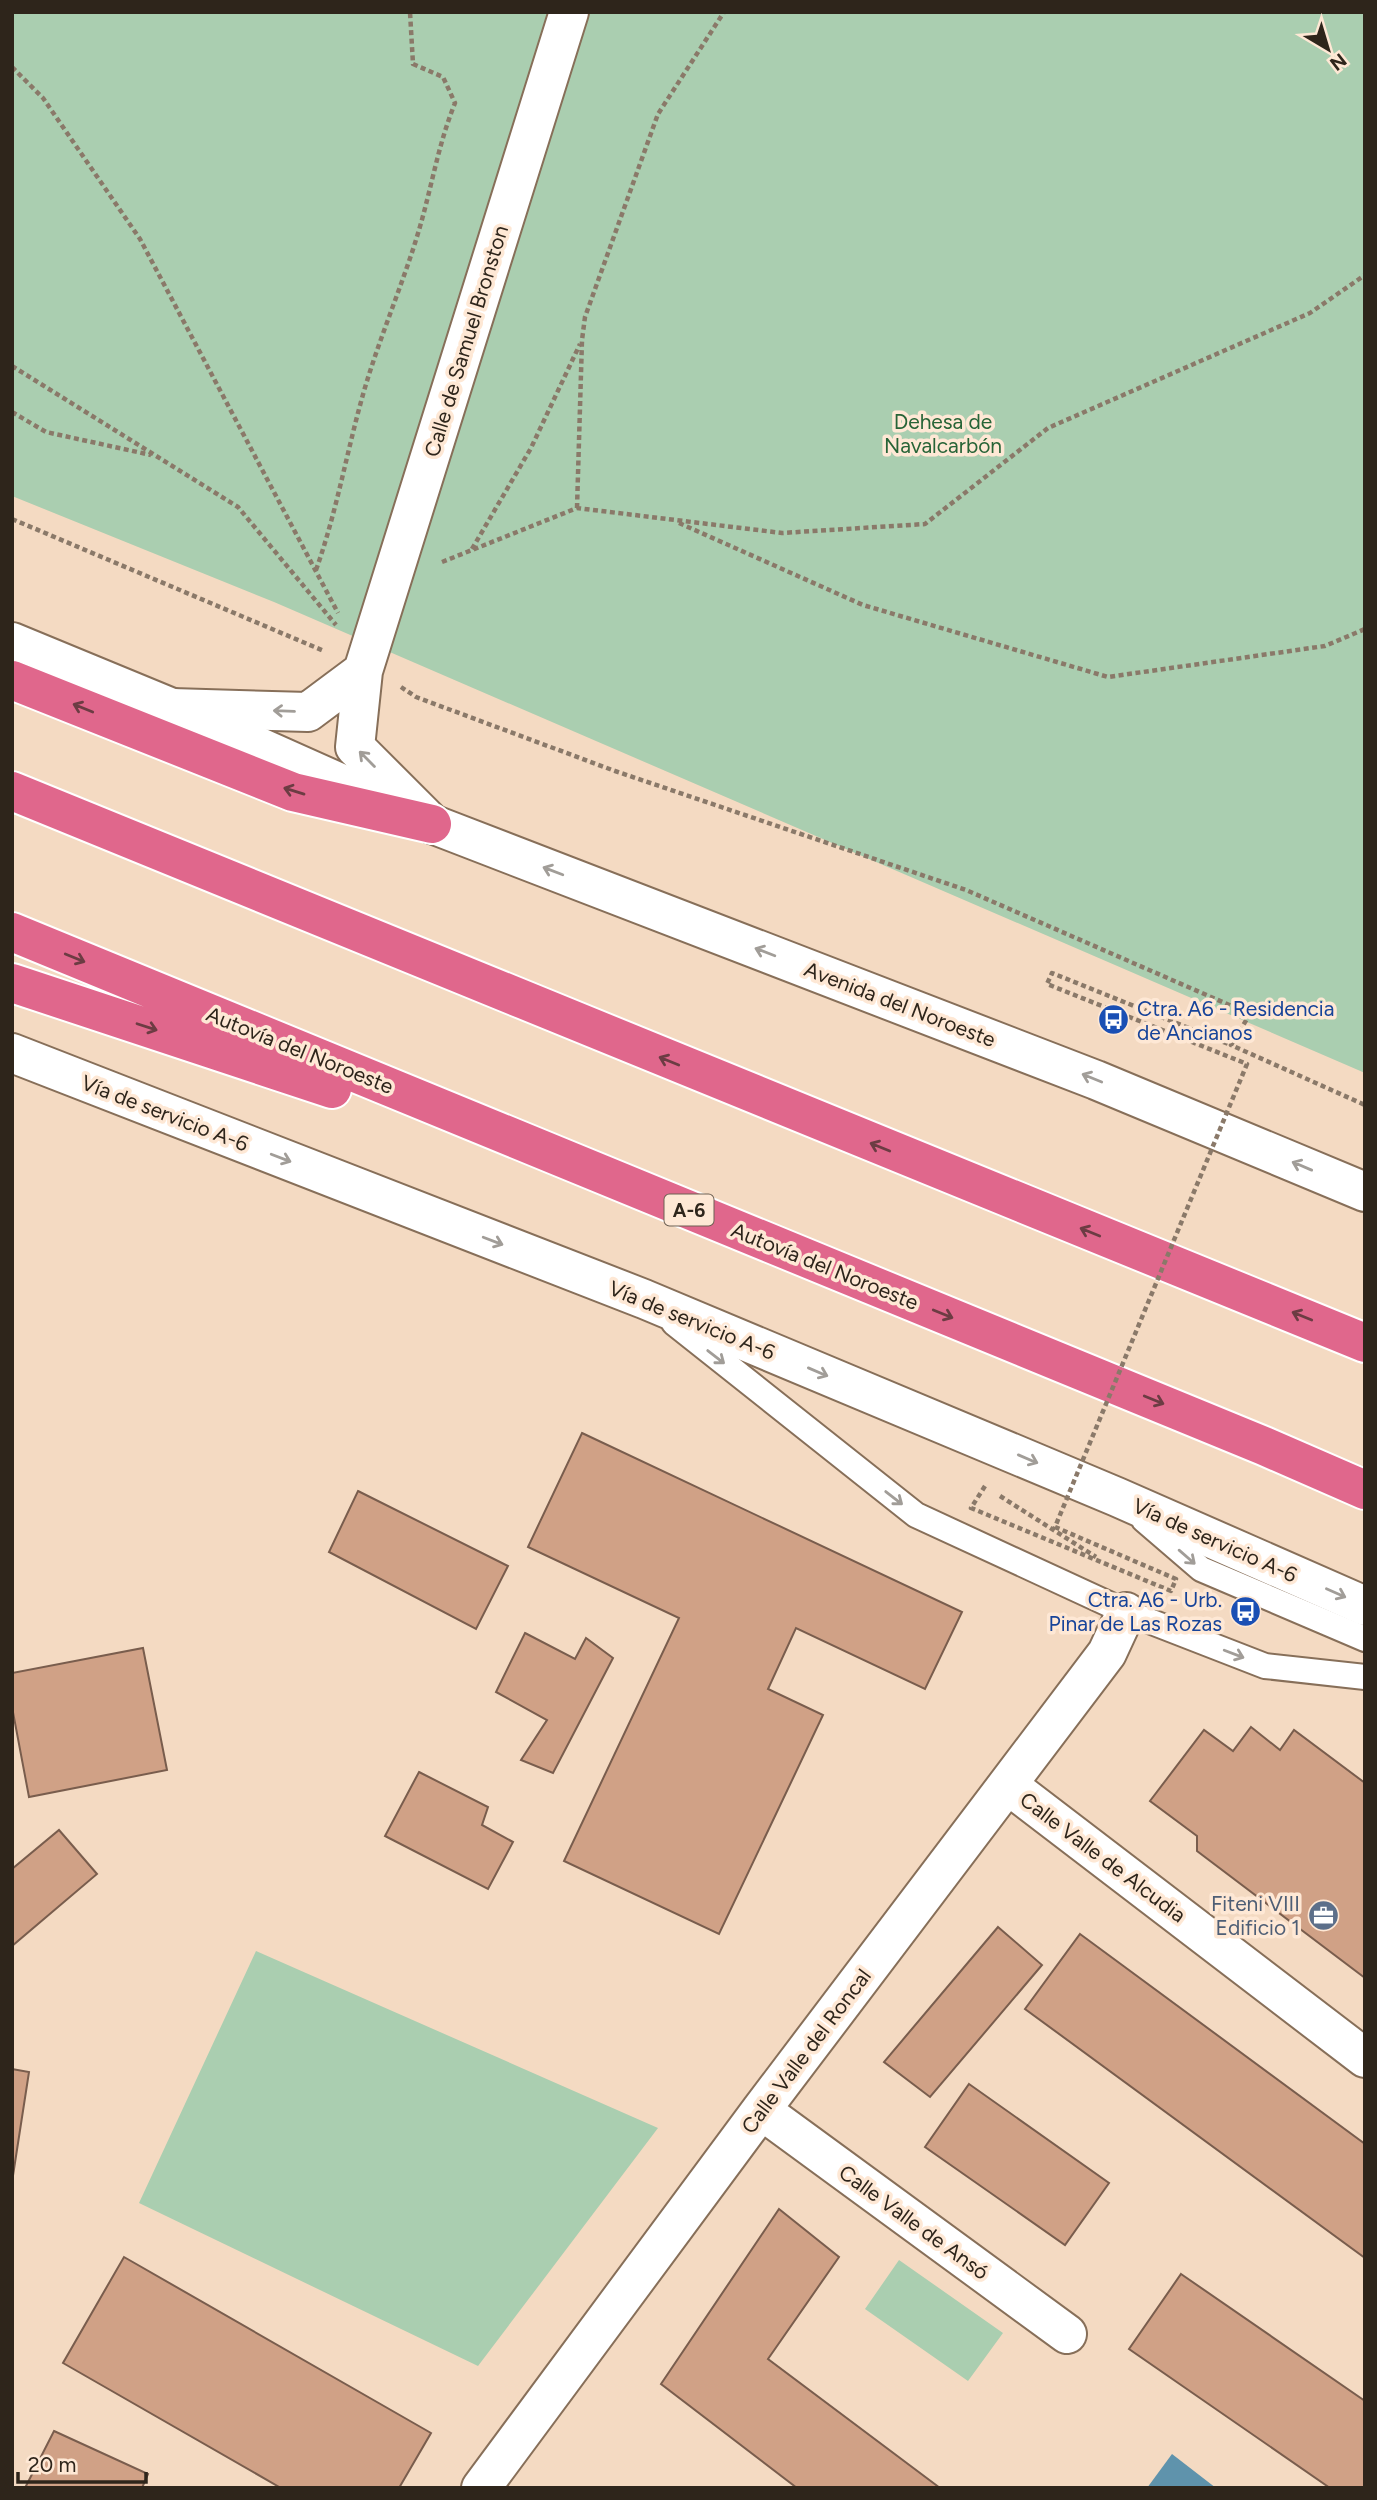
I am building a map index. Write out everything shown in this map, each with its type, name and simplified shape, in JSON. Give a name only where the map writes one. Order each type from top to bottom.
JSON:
[{"type":"highway","points":[[12,680],[293,792],[432,824]]},
{"type":"highway","points":[[12,792],[1365,1343]]},
{"type":"highway","name":"Autovía del Noroeste","points":[[12,932],[1264,1446],[1365,1490]]},
{"type":"highway","points":[[12,983],[649,1194]]},
{"type":"street","name":"Calle de Samuel Bronston","points":[[432,824],[355,747],[362,661],[569,12]]},
{"type":"street","points":[[12,642],[172,708],[432,824]]},
{"type":"street","points":[[172,708],[308,712],[362,661]]},
{"type":"street","name":"Avenida del Noroeste","points":[[432,824],[1096,1080],[1365,1192]]},
{"type":"street","name":"Vía de servicio A-6","points":[[12,1053],[644,1299],[1117,1497],[1365,1606]]},
{"type":"street","name":"Calle Valle del Roncal","points":[[481,2488],[761,2110],[1107,1653],[1126,1612]]},
{"type":"street","name":"Calle Valle de Alcudia","points":[[1007,1785],[1365,2057]]},
{"type":"street","name":"Calle Valle de Ansó","points":[[761,2110],[1067,2334]]},
{"type":"lane","points":[[644,1299],[916,1516],[1126,1612],[1265,1666],[1365,1677]]},
{"type":"lane","points":[[1117,1497],[1201,1569],[1365,1639]]},
{"type":"path","points":[[316,570],[334,521],[352,431],[377,346],[419,229],[439,143],[455,103],[443,77],[413,64],[410,12]]},
{"type":"path","points":[[577,508],[582,340],[586,317],[658,114],[724,12]]},
{"type":"path","points":[[12,66],[43,98],[140,239],[362,661]]},
{"type":"path","points":[[435,571],[442,561],[577,508],[782,533],[925,524],[1048,428],[1310,313],[1365,275]]},
{"type":"path","points":[[472,549],[531,448],[582,340]]},
{"type":"path","points":[[12,366],[238,507],[362,661],[416,697],[615,771],[966,890],[1250,1014],[1231,1045]]},
{"type":"path","points":[[12,372],[22,372]]},
{"type":"path","points":[[12,412],[46,432],[157,457]]},
{"type":"path","points":[[12,519],[325,652],[362,661]]},
{"type":"path","points":[[673,520],[863,605],[1108,677],[1325,646],[1365,629]]},
{"type":"path","points":[[985,1486],[971,1508],[1171,1591],[1176,1579],[1055,1527],[1247,1064],[1047,984],[1052,973],[1231,1045],[1365,1105]]},
{"type":"green space","name":"Dehesa de Navalcarbón","points":[[12,12],[1365,12],[1365,1073],[274,602],[12,496]]},
{"type":"green space","points":[[256,1951],[658,2128],[478,2366],[139,2203]]},
{"type":"green space","points":[[899,2260],[1003,2333],[968,2381],[865,2309]]},
{"type":"water","points":[[1172,2454],[1216,2488],[1147,2488]]},
{"type":"building","points":[[582,1433],[962,1612],[925,1689],[796,1628],[768,1689],[823,1715],[719,1934],[564,1861],[679,1618],[528,1547]]},
{"type":"building","points":[[358,1491],[508,1566],[476,1629],[329,1552]]},
{"type":"building","points":[[525,1633],[575,1659],[586,1638],[613,1658],[553,1773],[521,1760],[547,1720],[496,1692]]},
{"type":"building","points":[[143,1648],[167,1770],[29,1797],[12,1707],[12,1673]]},
{"type":"building","name":"Fiteni VIII Edificio 1","points":[[1251,1727],[1280,1750],[1294,1730],[1365,1783],[1365,1978],[1197,1851],[1197,1836],[1150,1801],[1204,1730],[1233,1751]]},
{"type":"building","points":[[419,1772],[488,1807],[482,1825],[513,1842],[488,1889],[385,1836]]},
{"type":"building","points":[[59,1830],[97,1874],[12,1946],[12,1869]]},
{"type":"building","points":[[998,1927],[1042,1965],[930,2097],[884,2062]]},
{"type":"building","points":[[1080,1934],[1365,2144],[1365,2258],[1025,2009]]},
{"type":"building","points":[[12,2069],[29,2072],[12,2182]]},
{"type":"building","points":[[969,2084],[1109,2183],[1065,2245],[925,2147]]},
{"type":"building","points":[[779,2209],[839,2257],[768,2359],[940,2488],[797,2488],[661,2384]]},
{"type":"building","points":[[124,2257],[431,2433],[399,2488],[281,2488],[63,2363]]},
{"type":"building","points":[[1181,2274],[1365,2401],[1365,2488],[1330,2488],[1129,2349]]},
{"type":"building","points":[[54,2431],[148,2474],[142,2488],[25,2488]]},
{"type":"place","name":"Ctra. A6 - Residencia de Ancianos","points":[[1114,1020]]},
{"type":"place","name":"Ctra. A6 - Urb. Pinar de Las Rozas","points":[[1245,1611]]},
{"type":"place","name":"Fiteni VIII Edificio 1","points":[[1323,1915]]}]
